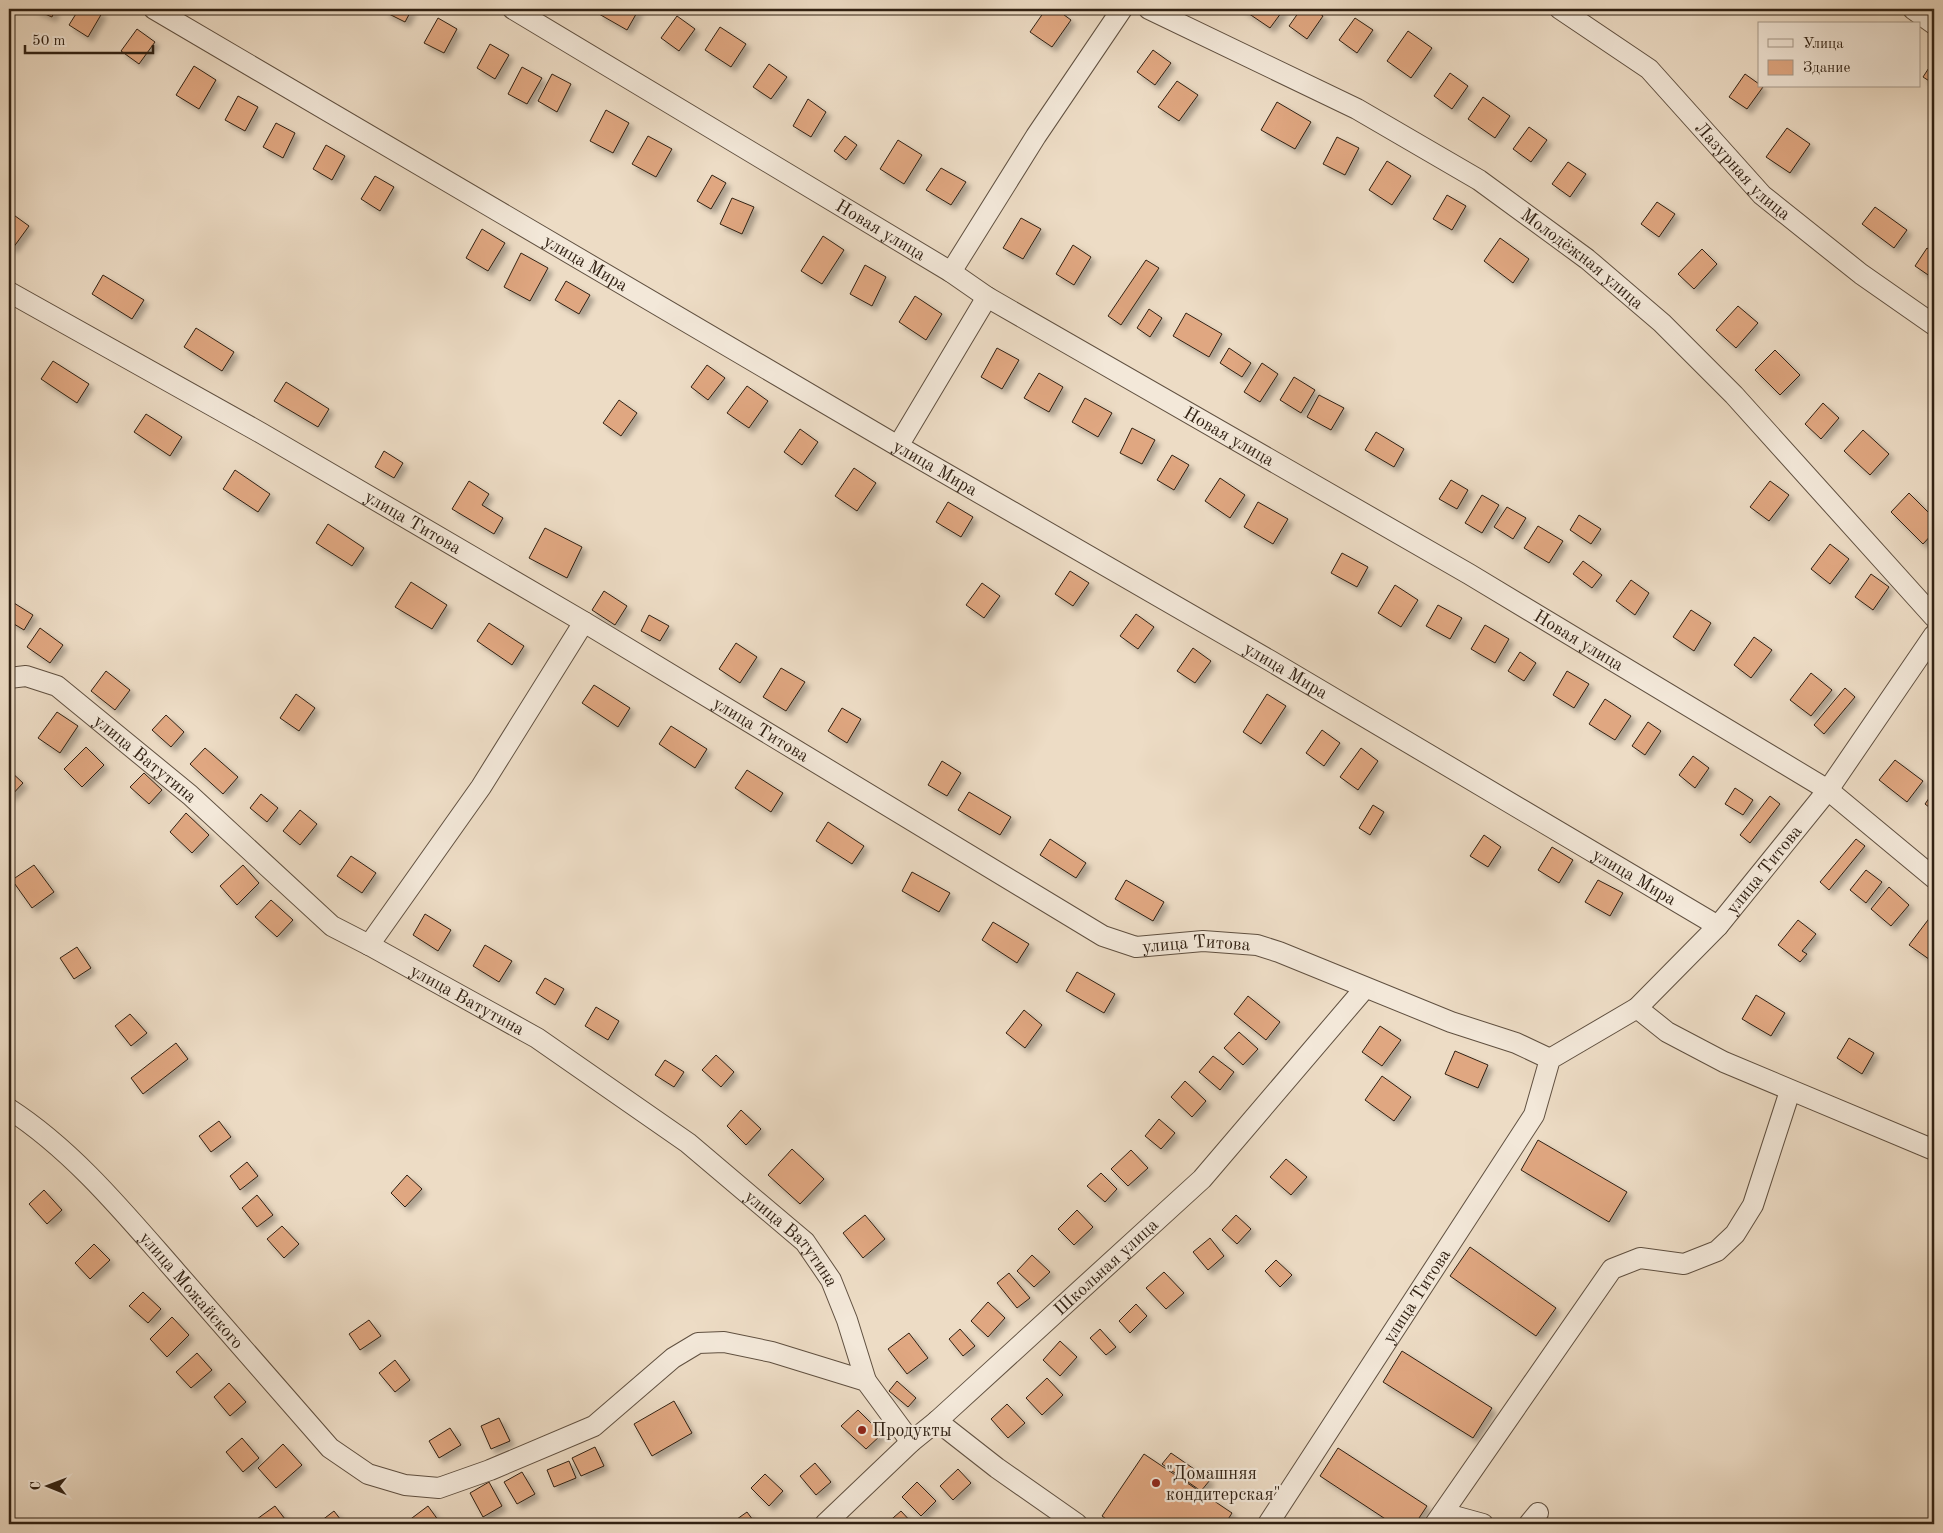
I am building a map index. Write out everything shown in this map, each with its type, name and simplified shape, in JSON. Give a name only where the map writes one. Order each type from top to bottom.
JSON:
[{"type":"street","name":"улица Мира","points":[[154,9],[898,446],[1269,660],[1718,926]]},
{"type":"street","name":"Новая улица","points":[[513,9],[951,272],[987,297],[1468,574],[1828,790],[1934,878]]},
{"type":"street","points":[[951,272],[1036,136],[1122,9]]},
{"type":"street","name":"Молодёжная улица","points":[[1149,9],[1357,109],[1479,180],[1587,259],[1662,323],[1734,395],[1934,617]]},
{"type":"street","name":"Лазурная улица","points":[[1560,9],[1649,69],[1762,195],[1862,274],[1934,325]]},
{"type":"street","points":[[1914,9],[1934,24]]},
{"type":"street","name":"улица Титова","points":[[9,292],[261,433],[584,622],[1103,936],[1136,948],[1203,941],[1257,945],[1279,952],[1451,1022],[1516,1043],[1550,1059]]},
{"type":"street","points":[[898,446],[987,297]]},
{"type":"street","points":[[369,944],[481,787],[584,622]]},
{"type":"street","name":"улица Титова","points":[[1268,1524],[1534,1115],[1550,1059],[1638,1008],[1718,926],[1828,790],[1934,636]]},
{"type":"street","name":"улица Ватутина","points":[[9,678],[26,676],[57,686],[190,795],[332,926],[369,944],[536,1038],[688,1143],[805,1242],[831,1280],[847,1320],[866,1381],[912,1442]]},
{"type":"street","name":"Школьная улица","points":[[825,1524],[912,1442],[1202,1179],[1364,988]]},
{"type":"street","points":[[1638,1008],[1667,1032],[1724,1062],[1934,1150]]},
{"type":"street","points":[[1483,1524],[1439,1518],[1612,1269],[1640,1258],[1684,1264],[1717,1251],[1735,1234],[1753,1205],[1790,1091]]},
{"type":"street","name":"улица Можайского","points":[[9,1109],[39,1129],[132,1221],[330,1448],[368,1474],[405,1485],[439,1488],[490,1470],[594,1426],[673,1358],[698,1343],[724,1342],[772,1352],[866,1381]]},
{"type":"street","points":[[937,1421],[997,1468],[1077,1524]]},
{"type":"building","points":[[33,9],[55,9],[52,17]]},
{"type":"building","points":[[79,9],[95,9],[102,13],[88,37],[69,25]]},
{"type":"building","points":[[387,9],[412,9],[405,22],[385,12]]},
{"type":"building","points":[[602,9],[639,9],[627,30],[599,14]]},
{"type":"building","points":[[1046,9],[1056,9],[1071,20],[1052,47],[1030,32]]},
{"type":"building","points":[[1242,9],[1284,9],[1270,28]]},
{"type":"building","points":[[1301,9],[1313,9],[1323,16],[1307,39],[1289,26]]},
{"type":"building","points":[[677,16],[695,29],[679,51],[661,38]]},
{"type":"building","points":[[438,18],[457,29],[444,53],[424,43]]},
{"type":"building","points":[[1355,18],[1373,30],[1357,53],[1339,40]]},
{"type":"building","points":[[720,27],[746,44],[731,67],[705,50]]},
{"type":"building","points":[[137,29],[155,42],[139,64],[121,51]]},
{"type":"building","points":[[1408,31],[1432,48],[1411,78],[1387,61]]},
{"type":"building","points":[[490,44],[509,55],[495,79],[477,68]]},
{"type":"building","points":[[1153,50],[1171,63],[1155,85],[1137,72]]},
{"type":"building","points":[[1934,60],[1934,84],[1923,77]]},
{"type":"building","points":[[769,64],[787,77],[771,99],[753,87]]},
{"type":"building","points":[[194,66],[216,80],[199,109],[176,95]]},
{"type":"building","points":[[522,67],[542,78],[527,104],[508,94]]},
{"type":"building","points":[[1450,73],[1468,86],[1452,109],[1434,96]]},
{"type":"building","points":[[552,74],[571,84],[557,112],[538,101]]},
{"type":"building","points":[[1745,74],[1758,83],[1758,88],[1762,88],[1747,109],[1729,97]]},
{"type":"building","points":[[1177,81],[1198,95],[1179,121],[1158,107]]},
{"type":"building","points":[[238,96],[258,107],[245,131],[225,120]]},
{"type":"building","points":[[1483,97],[1510,116],[1495,138],[1468,119]]},
{"type":"building","points":[[808,99],[826,112],[811,137],[793,126]]},
{"type":"building","points":[[1277,102],[1311,122],[1295,149],[1261,130]]},
{"type":"building","points":[[606,110],[629,123],[613,153],[590,141]]},
{"type":"building","points":[[276,123],[295,133],[283,158],[263,147]]},
{"type":"building","points":[[1529,127],[1547,140],[1531,162],[1513,149]]},
{"type":"building","points":[[1787,128],[1810,144],[1790,173],[1766,157]]},
{"type":"building","points":[[648,136],[672,149],[656,177],[632,164]]},
{"type":"building","points":[[845,136],[857,145],[846,160],[834,151]]},
{"type":"building","points":[[1337,137],[1359,148],[1345,175],[1323,164]]},
{"type":"building","points":[[898,140],[922,155],[904,184],[880,169]]},
{"type":"building","points":[[326,145],[345,156],[332,180],[313,169]]},
{"type":"building","points":[[1387,161],[1411,176],[1392,205],[1369,190]]},
{"type":"building","points":[[1568,162],[1586,174],[1570,197],[1552,184]]},
{"type":"building","points":[[941,168],[966,182],[951,205],[926,190]]},
{"type":"building","points":[[712,175],[726,183],[711,209],[697,201]]},
{"type":"building","points":[[375,176],[394,187],[380,211],[361,199]]},
{"type":"building","points":[[1447,195],[1466,206],[1452,230],[1433,219]]},
{"type":"building","points":[[732,198],[754,207],[742,234],[720,224]]},
{"type":"building","points":[[1657,202],[1675,214],[1659,237],[1641,224]]},
{"type":"building","points":[[1875,207],[1907,230],[1894,248],[1862,224]]},
{"type":"building","points":[[11,213],[29,226],[13,248],[9,246],[9,215]]},
{"type":"building","points":[[1021,218],[1041,229],[1023,259],[1003,248]]},
{"type":"building","points":[[482,229],[505,243],[488,271],[466,258]]},
{"type":"building","points":[[823,236],[844,250],[822,284],[801,271]]},
{"type":"building","points":[[1500,238],[1529,259],[1513,283],[1484,261]]},
{"type":"building","points":[[1073,245],[1091,257],[1074,285],[1056,274]]},
{"type":"building","points":[[1927,248],[1934,253],[1934,279],[1915,266]]},
{"type":"building","points":[[1702,249],[1717,264],[1694,289],[1678,274]]},
{"type":"building","points":[[521,253],[548,268],[530,301],[504,287]]},
{"type":"building","points":[[1146,260],[1159,268],[1121,325],[1108,316]]},
{"type":"building","points":[[865,265],[886,277],[872,306],[850,294]]},
{"type":"building","points":[[103,275],[144,300],[132,319],[92,294]]},
{"type":"building","points":[[566,281],[590,295],[579,314],[555,300]]},
{"type":"building","points":[[915,296],[942,314],[926,340],[899,322]]},
{"type":"building","points":[[1738,306],[1758,323],[1736,348],[1716,330]]},
{"type":"building","points":[[1149,309],[1162,318],[1150,337],[1137,328]]},
{"type":"building","points":[[1186,313],[1222,334],[1209,357],[1173,336]]},
{"type":"building","points":[[196,328],[234,352],[222,371],[184,347]]},
{"type":"building","points":[[997,348],[1019,360],[1002,389],[981,377]]},
{"type":"building","points":[[1229,348],[1251,363],[1242,377],[1220,363]]},
{"type":"building","points":[[1775,350],[1800,375],[1780,395],[1755,370]]},
{"type":"building","points":[[53,361],[89,384],[77,403],[41,379]]},
{"type":"building","points":[[1262,363],[1278,374],[1260,402],[1244,392]]},
{"type":"building","points":[[707,365],[725,378],[708,400],[691,387]]},
{"type":"building","points":[[1039,373],[1063,387],[1049,412],[1024,398]]},
{"type":"building","points":[[1294,377],[1315,390],[1301,413],[1280,400]]},
{"type":"building","points":[[286,382],[329,409],[318,427],[274,401]]},
{"type":"building","points":[[747,386],[768,401],[749,428],[727,413]]},
{"type":"building","points":[[1319,395],[1344,408],[1331,430],[1307,417]]},
{"type":"building","points":[[1085,398],[1112,413],[1098,437],[1072,422]]},
{"type":"building","points":[[619,400],[637,413],[621,436],[603,423]]},
{"type":"building","points":[[1823,403],[1839,418],[1821,439],[1805,424]]},
{"type":"building","points":[[146,414],[182,437],[170,456],[134,432]]},
{"type":"building","points":[[1132,428],[1155,440],[1142,464],[1120,453]]},
{"type":"building","points":[[800,429],[818,442],[802,465],[784,452]]},
{"type":"building","points":[[1863,430],[1889,454],[1870,475],[1844,451]]},
{"type":"building","points":[[1376,432],[1404,449],[1394,467],[1365,450]]},
{"type":"building","points":[[384,451],[403,463],[394,478],[375,467]]},
{"type":"building","points":[[1172,455],[1189,465],[1174,490],[1157,480]]},
{"type":"building","points":[[854,468],[876,483],[857,511],[835,496]]},
{"type":"building","points":[[235,470],[270,494],[258,512],[223,489]]},
{"type":"building","points":[[1220,478],[1245,495],[1230,518],[1205,501]]},
{"type":"building","points":[[1451,480],[1468,490],[1457,509],[1439,499]]},
{"type":"building","points":[[469,481],[489,494],[482,505],[503,518],[494,534],[452,509]]},
{"type":"building","points":[[1770,481],[1789,495],[1769,521],[1750,507]]},
{"type":"building","points":[[1909,493],[1934,518],[1934,532],[1923,544],[1891,512]]},
{"type":"building","points":[[1482,495],[1499,505],[1482,533],[1465,523]]},
{"type":"building","points":[[948,502],[973,517],[961,537],[936,522]]},
{"type":"building","points":[[1258,502],[1288,519],[1273,544],[1244,527]]},
{"type":"building","points":[[1507,507],[1526,518],[1513,539],[1494,527]]},
{"type":"building","points":[[1579,515],[1601,529],[1591,544],[1570,530]]},
{"type":"building","points":[[328,524],[364,548],[352,566],[316,543]]},
{"type":"building","points":[[1538,526],[1563,541],[1549,563],[1524,548]]},
{"type":"building","points":[[545,528],[582,547],[567,578],[529,558]]},
{"type":"building","points":[[1830,544],[1849,559],[1830,584],[1811,569]]},
{"type":"building","points":[[1342,553],[1368,567],[1357,587],[1331,573]]},
{"type":"building","points":[[1583,561],[1602,575],[1592,588],[1573,574]]},
{"type":"building","points":[[1070,571],[1089,583],[1073,606],[1055,594]]},
{"type":"building","points":[[1871,574],[1889,587],[1873,610],[1855,597]]},
{"type":"building","points":[[1631,580],[1649,593],[1635,615],[1616,601]]},
{"type":"building","points":[[411,582],[447,605],[432,629],[395,607]]},
{"type":"building","points":[[982,583],[1000,596],[984,618],[966,605]]},
{"type":"building","points":[[1395,585],[1418,600],[1401,627],[1378,613]]},
{"type":"building","points":[[604,591],[627,606],[615,625],[592,610]]},
{"type":"building","points":[[14,603],[33,615],[24,630],[9,621],[9,612]]},
{"type":"building","points":[[1438,605],[1462,618],[1450,639],[1426,626]]},
{"type":"building","points":[[1691,610],[1711,623],[1694,651],[1673,637]]},
{"type":"building","points":[[1136,614],[1154,627],[1138,649],[1120,636]]},
{"type":"building","points":[[649,615],[669,626],[660,641],[641,631]]},
{"type":"building","points":[[489,623],[524,646],[512,665],[477,641]]},
{"type":"building","points":[[1485,625],[1509,639],[1495,663],[1471,649]]},
{"type":"building","points":[[40,628],[63,645],[50,663],[27,647]]},
{"type":"building","points":[[1754,637],[1772,650],[1751,678],[1734,665]]},
{"type":"building","points":[[736,643],[757,657],[740,683],[719,669]]},
{"type":"building","points":[[1193,648],[1211,661],[1195,683],[1177,671]]},
{"type":"building","points":[[1520,652],[1536,663],[1524,681],[1508,671]]},
{"type":"building","points":[[781,668],[805,682],[786,711],[763,697]]},
{"type":"building","points":[[106,671],[130,690],[115,710],[91,691]]},
{"type":"building","points":[[1567,671],[1589,684],[1574,708],[1553,695]]},
{"type":"building","points":[[1811,673],[1832,690],[1811,716],[1790,700]]},
{"type":"building","points":[[594,685],[630,708],[618,727],[582,703]]},
{"type":"building","points":[[1845,688],[1855,697],[1824,734],[1814,725]]},
{"type":"building","points":[[296,694],[315,708],[299,731],[280,718]]},
{"type":"building","points":[[1267,694],[1286,706],[1261,744],[1243,732]]},
{"type":"building","points":[[1605,699],[1631,716],[1615,740],[1589,724]]},
{"type":"building","points":[[842,708],[861,719],[847,743],[828,731]]},
{"type":"building","points":[[57,712],[78,726],[60,753],[38,738]]},
{"type":"building","points":[[166,715],[184,732],[171,747],[152,730]]},
{"type":"building","points":[[1648,722],[1661,731],[1645,755],[1632,746]]},
{"type":"building","points":[[671,726],[707,749],[695,768],[659,744]]},
{"type":"building","points":[[1322,730],[1340,743],[1324,766],[1306,753]]},
{"type":"building","points":[[86,747],[104,765],[82,787],[64,769]]},
{"type":"building","points":[[205,748],[238,777],[223,794],[190,764]]},
{"type":"building","points":[[1361,748],[1378,761],[1358,790],[1340,777]]},
{"type":"building","points":[[1693,756],[1709,768],[1695,788],[1679,775]]},
{"type":"building","points":[[1895,760],[1923,781],[1907,802],[1879,780]]},
{"type":"building","points":[[942,761],[961,773],[947,796],[928,785]]},
{"type":"building","points":[[9,770],[23,783],[9,798]]},
{"type":"building","points":[[747,770],[783,793],[771,812],[735,788]]},
{"type":"building","points":[[144,773],[162,790],[149,804],[130,787]]},
{"type":"building","points":[[1735,788],[1753,800],[1743,815],[1725,804]]},
{"type":"building","points":[[1934,791],[1934,811],[1925,804]]},
{"type":"building","points":[[969,792],[1011,817],[1000,835],[958,810]]},
{"type":"building","points":[[261,794],[278,808],[267,822],[250,808]]},
{"type":"building","points":[[1770,796],[1780,804],[1750,843],[1740,835]]},
{"type":"building","points":[[1373,805],[1384,812],[1370,835],[1359,828]]},
{"type":"building","points":[[300,810],[317,824],[300,845],[283,831]]},
{"type":"building","points":[[186,813],[209,835],[192,853],[170,832]]},
{"type":"building","points":[[828,822],[864,846],[852,864],[816,841]]},
{"type":"building","points":[[1484,835],[1501,847],[1488,867],[1470,856]]},
{"type":"building","points":[[1050,839],[1086,863],[1076,878],[1040,855]]},
{"type":"building","points":[[1856,839],[1865,846],[1829,890],[1820,882]]},
{"type":"building","points":[[1552,847],[1573,860],[1559,883],[1538,870]]},
{"type":"building","points":[[351,856],[376,873],[362,893],[337,876]]},
{"type":"building","points":[[34,865],[54,892],[32,908],[12,880]]},
{"type":"building","points":[[243,865],[259,883],[237,905],[220,886]]},
{"type":"building","points":[[1866,870],[1882,882],[1866,903],[1850,890]]},
{"type":"building","points":[[912,872],[950,893],[939,912],[902,891]]},
{"type":"building","points":[[1126,880],[1164,902],[1153,921],[1115,899]]},
{"type":"building","points":[[1598,880],[1623,893],[1610,916],[1585,902]]},
{"type":"building","points":[[1889,887],[1909,905],[1891,926],[1871,909]]},
{"type":"building","points":[[271,900],[293,920],[277,937],[255,917]]},
{"type":"building","points":[[425,914],[451,930],[438,951],[413,935]]},
{"type":"building","points":[[1931,916],[1934,918],[1933,962],[1909,945]]},
{"type":"building","points":[[1798,920],[1816,934],[1802,951],[1807,954],[1800,962],[1778,945]]},
{"type":"building","points":[[993,922],[1029,944],[1017,963],[982,940]]},
{"type":"building","points":[[485,945],[512,961],[499,982],[473,966]]},
{"type":"building","points":[[77,947],[91,968],[74,979],[60,958]]},
{"type":"building","points":[[1077,972],[1115,994],[1104,1013],[1066,991]]},
{"type":"building","points":[[545,978],[564,989],[555,1005],[536,993]]},
{"type":"building","points":[[1756,995],[1785,1013],[1771,1036],[1742,1019]]},
{"type":"building","points":[[1248,996],[1280,1022],[1266,1040],[1234,1014]]},
{"type":"building","points":[[596,1007],[619,1021],[608,1040],[585,1026]]},
{"type":"building","points":[[1024,1010],[1042,1025],[1025,1048],[1006,1033]]},
{"type":"building","points":[[130,1014],[147,1033],[131,1046],[115,1026]]},
{"type":"building","points":[[1380,1026],[1401,1040],[1382,1066],[1362,1052]]},
{"type":"building","points":[[1239,1032],[1258,1049],[1243,1065],[1224,1048]]},
{"type":"building","points":[[1849,1038],[1874,1053],[1862,1074],[1837,1058]]},
{"type":"building","points":[[176,1043],[188,1059],[143,1094],[131,1078]]},
{"type":"building","points":[[1455,1051],[1488,1065],[1478,1088],[1445,1074]]},
{"type":"building","points":[[716,1055],[734,1072],[721,1087],[702,1070]]},
{"type":"building","points":[[1213,1056],[1234,1072],[1220,1090],[1199,1072]]},
{"type":"building","points":[[665,1060],[684,1072],[674,1087],[655,1075]]},
{"type":"building","points":[[1382,1076],[1411,1097],[1394,1121],[1365,1100]]},
{"type":"building","points":[[1185,1081],[1206,1101],[1192,1117],[1171,1097]]},
{"type":"building","points":[[741,1110],[761,1129],[746,1145],[727,1126]]},
{"type":"building","points":[[1159,1119],[1175,1133],[1161,1149],[1145,1136]]},
{"type":"building","points":[[219,1121],[231,1137],[211,1152],[199,1136]]},
{"type":"building","points":[[1538,1140],[1627,1192],[1609,1222],[1521,1170]]},
{"type":"building","points":[[792,1149],[824,1179],[800,1204],[768,1175]]},
{"type":"building","points":[[1131,1150],[1148,1168],[1128,1186],[1111,1169]]},
{"type":"building","points":[[1286,1159],[1307,1177],[1291,1195],[1270,1177]]},
{"type":"building","points":[[247,1162],[258,1176],[240,1190],[230,1176]]},
{"type":"building","points":[[1101,1173],[1117,1189],[1105,1202],[1087,1186]]},
{"type":"building","points":[[407,1175],[422,1189],[405,1207],[391,1193]]},
{"type":"building","points":[[44,1190],[62,1210],[47,1224],[29,1204]]},
{"type":"building","points":[[257,1195],[273,1215],[257,1227],[242,1208]]},
{"type":"building","points":[[1077,1210],[1093,1227],[1074,1245],[1058,1229]]},
{"type":"building","points":[[865,1215],[885,1239],[863,1258],[843,1233]]},
{"type":"building","points":[[1236,1215],[1251,1229],[1237,1244],[1222,1230]]},
{"type":"building","points":[[282,1226],[299,1244],[284,1258],[267,1239]]},
{"type":"building","points":[[1210,1238],[1224,1256],[1208,1270],[1193,1252]]},
{"type":"building","points":[[94,1244],[110,1260],[90,1279],[75,1263]]},
{"type":"building","points":[[1470,1247],[1556,1308],[1536,1336],[1450,1276]]},
{"type":"building","points":[[1032,1255],[1050,1272],[1034,1287],[1017,1271]]},
{"type":"building","points":[[1276,1260],[1292,1275],[1280,1287],[1265,1271]]},
{"type":"building","points":[[1164,1272],[1184,1293],[1166,1309],[1146,1288]]},
{"type":"building","points":[[1009,1273],[1030,1298],[1017,1308],[997,1283]]},
{"type":"building","points":[[143,1292],[161,1309],[148,1323],[129,1306]]},
{"type":"building","points":[[988,1302],[1005,1318],[988,1337],[971,1321]]},
{"type":"building","points":[[1136,1304],[1147,1316],[1130,1333],[1119,1321]]},
{"type":"building","points":[[172,1317],[189,1335],[167,1357],[150,1339]]},
{"type":"building","points":[[369,1320],[381,1336],[360,1350],[349,1334]]},
{"type":"building","points":[[960,1329],[975,1346],[963,1356],[949,1339]]},
{"type":"building","points":[[1100,1329],[1116,1347],[1106,1355],[1090,1338]]},
{"type":"building","points":[[909,1333],[928,1358],[907,1374],[888,1349]]},
{"type":"building","points":[[1060,1341],[1077,1357],[1060,1376],[1043,1360]]},
{"type":"building","points":[[1402,1351],[1492,1408],[1473,1438],[1383,1382]]},
{"type":"building","points":[[197,1353],[212,1370],[191,1388],[176,1372]]},
{"type":"building","points":[[395,1360],[410,1380],[395,1392],[379,1373]]},
{"type":"building","points":[[1047,1378],[1063,1395],[1042,1415],[1026,1398]]},
{"type":"building","points":[[897,1381],[916,1398],[908,1407],[889,1391]]},
{"type":"building","points":[[229,1383],[246,1402],[230,1416],[214,1397]]},
{"type":"building","points":[[674,1401],[692,1433],[652,1456],[634,1424]]},
{"type":"building","points":[[1007,1404],[1025,1423],[1008,1438],[991,1419]]},
{"type":"building","name":"Продукты","points":[[858,1410],[882,1434],[866,1449],[841,1426]]},
{"type":"building","points":[[499,1418],[510,1441],[491,1449],[481,1426]]},
{"type":"building","points":[[450,1428],[461,1445],[439,1458],[429,1441]]},
{"type":"building","points":[[242,1438],[259,1458],[243,1472],[226,1452]]},
{"type":"building","points":[[283,1444],[302,1465],[276,1488],[258,1468]]},
{"type":"building","points":[[595,1447],[604,1466],[581,1476],[572,1458]]},
{"type":"building","points":[[1338,1448],[1427,1506],[1415,1524],[1393,1524],[1320,1476]]},
{"type":"building","points":[[1171,1453],[1210,1480],[1201,1491],[1162,1464]]},
{"type":"building","name":"\"Домашняя кондитерская\"","points":[[1144,1454],[1232,1513],[1225,1524],[1113,1524],[1102,1516]]},
{"type":"building","points":[[569,1461],[576,1478],[554,1487],[547,1470]]},
{"type":"building","points":[[815,1463],[831,1482],[816,1495],[800,1476]]},
{"type":"building","points":[[958,1469],[971,1483],[953,1500],[940,1486]]},
{"type":"building","points":[[522,1472],[535,1494],[517,1504],[504,1482]]},
{"type":"building","points":[[765,1474],[783,1491],[769,1506],[751,1488]]},
{"type":"building","points":[[489,1482],[502,1506],[483,1517],[470,1493]]},
{"type":"building","points":[[917,1482],[936,1501],[921,1516],[902,1497]]},
{"type":"building","points":[[275,1506],[285,1519],[279,1524],[262,1524],[257,1519]]},
{"type":"building","points":[[428,1506],[441,1524],[410,1524],[408,1521]]},
{"type":"building","points":[[334,1511],[344,1524],[317,1524]]},
{"type":"building","points":[[901,1511],[913,1524],[886,1524]]},
{"type":"building","points":[[747,1512],[756,1524],[730,1524]]},
{"type":"place","name":"Продукты","points":[[862,1430]]},
{"type":"place","name":"\"Домашняя кондитерская\"","points":[[1156,1483]]}]
